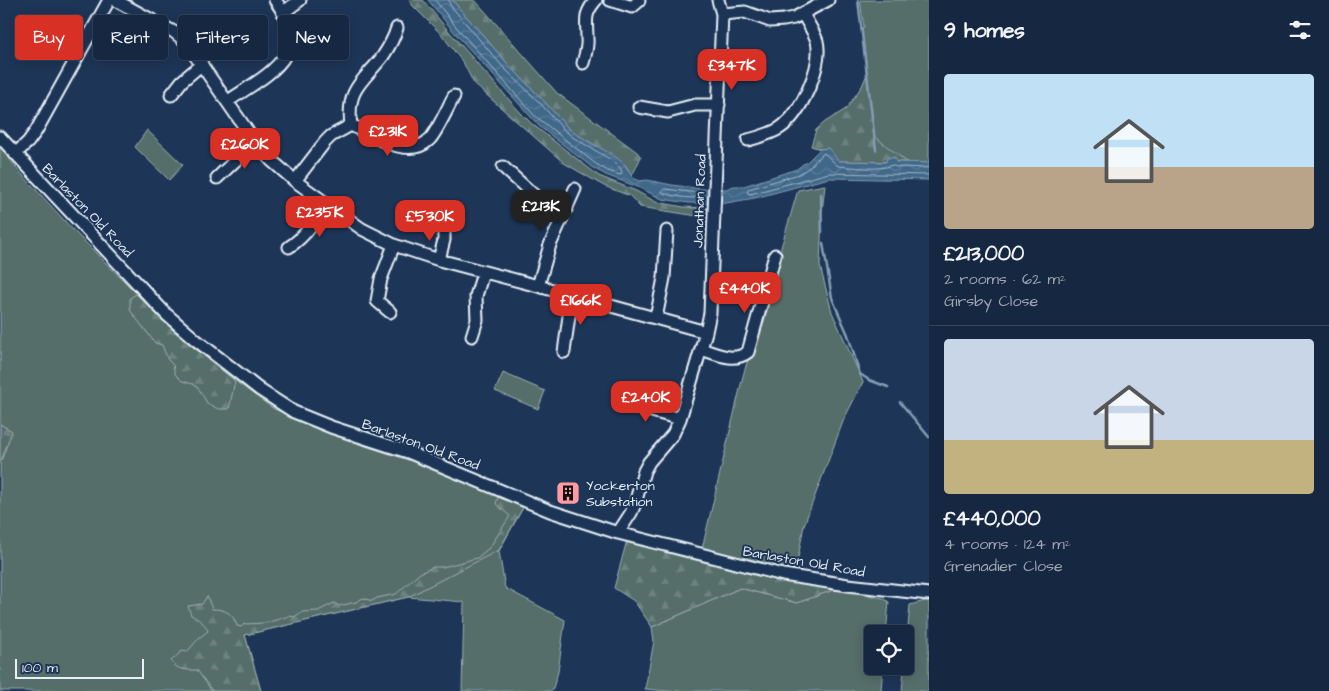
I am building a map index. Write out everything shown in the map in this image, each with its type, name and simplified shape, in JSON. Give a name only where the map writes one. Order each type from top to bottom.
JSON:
[{"type":"street","points":[[15,154],[28,142],[36,131],[109,0]]},
{"type":"street","points":[[115,0],[174,32],[185,41],[255,142],[295,181],[362,229],[394,245],[438,260],[706,332]]},
{"type":"street","points":[[228,101],[272,71],[283,61],[288,51],[290,32],[288,21],[275,0]]},
{"type":"street","points":[[284,12],[300,0]]},
{"type":"street","points":[[581,55],[588,40],[586,20],[588,9],[596,0]]},
{"type":"street","points":[[610,0],[635,7]]},
{"type":"street","name":"Jonathan Road","points":[[618,533],[635,504],[644,471],[649,462],[673,434],[680,419],[710,314],[722,14],[718,0]]},
{"type":"street","points":[[722,14],[745,12],[770,20],[794,18],[823,1]]},
{"type":"street","points":[[748,140],[768,129],[782,127],[803,99],[816,67],[819,52],[816,40],[803,14]]},
{"type":"street","points":[[351,125],[349,110],[356,89],[382,56],[388,38],[398,28]]},
{"type":"street","points":[[188,94],[174,92],[182,81],[202,64]]},
{"type":"street","points":[[351,125],[400,148],[413,148],[429,140],[448,101]]},
{"type":"street","points":[[645,105],[668,112],[695,106],[719,105]]},
{"type":"street","points":[[295,181],[325,142],[351,125]]},
{"type":"street","name":"Barlaston Old Road","points":[[0,137],[166,314],[260,390],[294,412],[331,427],[408,452],[550,511],[618,533],[783,575],[848,585],[929,594]]},
{"type":"street","points":[[224,176],[255,142]]},
{"type":"street","points":[[503,167],[514,185],[561,217]]},
{"type":"street","points":[[538,286],[550,245],[561,217],[573,204],[575,189]]},
{"type":"street","points":[[295,246],[312,227],[326,204]]},
{"type":"street","points":[[438,260],[447,232]]},
{"type":"street","points":[[656,318],[669,238]]},
{"type":"street","points":[[390,312],[372,300],[394,245]]},
{"type":"street","points":[[701,349],[735,359],[742,357],[748,352],[770,260]]},
{"type":"street","points":[[471,329],[478,310],[476,296],[483,273]]},
{"type":"street","points":[[562,345],[574,296]]},
{"type":"street","points":[[625,407],[680,419]]},
{"type":"green space","points":[[409,0],[423,0],[532,124],[599,176],[636,191],[656,202],[684,207],[710,208],[710,218],[640,207],[630,196],[604,186],[564,163],[474,84],[464,64],[442,35]]},
{"type":"green space","points":[[452,0],[475,0],[557,93],[637,152],[641,157],[634,172],[631,174],[625,165],[567,127],[507,63]]},
{"type":"green space","points":[[860,0],[929,0],[929,163],[896,162],[828,148],[820,149],[865,98],[868,78],[861,28],[864,27]]},
{"type":"green space","points":[[867,74],[874,136],[907,162],[838,161],[828,148],[820,149],[811,146],[816,130],[846,109],[862,86]]},
{"type":"green space","points":[[147,130],[183,165],[169,180],[135,147]]},
{"type":"green space","points":[[0,146],[19,171],[74,231],[176,333],[235,381],[274,409],[353,442],[431,467],[525,504],[499,551],[505,588],[565,620],[558,672],[552,691],[462,691],[464,602],[408,597],[245,635],[261,691],[0,691]]},
{"type":"green space","points":[[825,185],[820,266],[832,312],[863,382],[844,419],[804,525],[796,569],[702,549],[743,376],[798,190]]},
{"type":"green space","points":[[136,294],[176,333],[235,381],[229,409],[218,409],[207,403],[199,389],[193,384],[182,381],[175,374],[173,365],[168,360],[162,345],[155,343],[130,310],[130,298]]},
{"type":"green space","points":[[503,373],[545,391],[538,409],[495,391]]},
{"type":"green space","points":[[0,424],[12,431],[1,461],[0,461]]},
{"type":"green space","points":[[499,494],[525,504],[499,550],[408,597],[245,635],[261,691],[212,691],[197,670],[179,668],[171,661],[182,651],[187,652],[208,631],[203,623],[191,615],[188,606],[202,604],[207,596],[212,609],[228,613],[237,626],[241,627],[244,624],[266,623],[289,616],[294,617],[302,612],[318,611],[334,603],[339,606],[356,602],[363,598],[372,601],[396,594],[420,573],[433,567],[443,567],[477,558],[490,547],[510,516],[496,504]]},
{"type":"green space","points":[[627,540],[776,580],[836,589],[797,603],[740,588],[652,627],[634,601],[614,588]]},
{"type":"green space","points":[[740,588],[797,603],[836,589],[883,598],[889,602],[887,625],[864,625],[864,675],[882,675],[881,691],[667,691],[645,689],[654,641],[652,627]]},
{"type":"green space","points":[[929,600],[929,691],[902,691],[903,675],[914,675],[914,625],[908,625],[910,605]]},
{"type":"water","points":[[428,0],[452,0],[507,63],[567,127],[616,157],[625,165],[633,178],[640,181],[647,180],[703,189],[726,189],[734,186],[744,186],[797,169],[820,149],[828,148],[839,161],[886,162],[887,158],[895,157],[896,162],[929,163],[929,180],[829,178],[755,198],[720,204],[689,203],[662,199],[593,168],[540,127],[454,32]]},
{"type":"waterway","points":[[858,0],[876,150]]},
{"type":"waterway","points":[[821,194],[822,232]]},
{"type":"waterway","points":[[823,243],[832,298],[848,335],[860,374],[869,380],[888,387]]},
{"type":"waterway","points":[[900,402],[929,437]]},
{"type":"place","name":"Yockerton Substation","points":[[568,493]]}]
